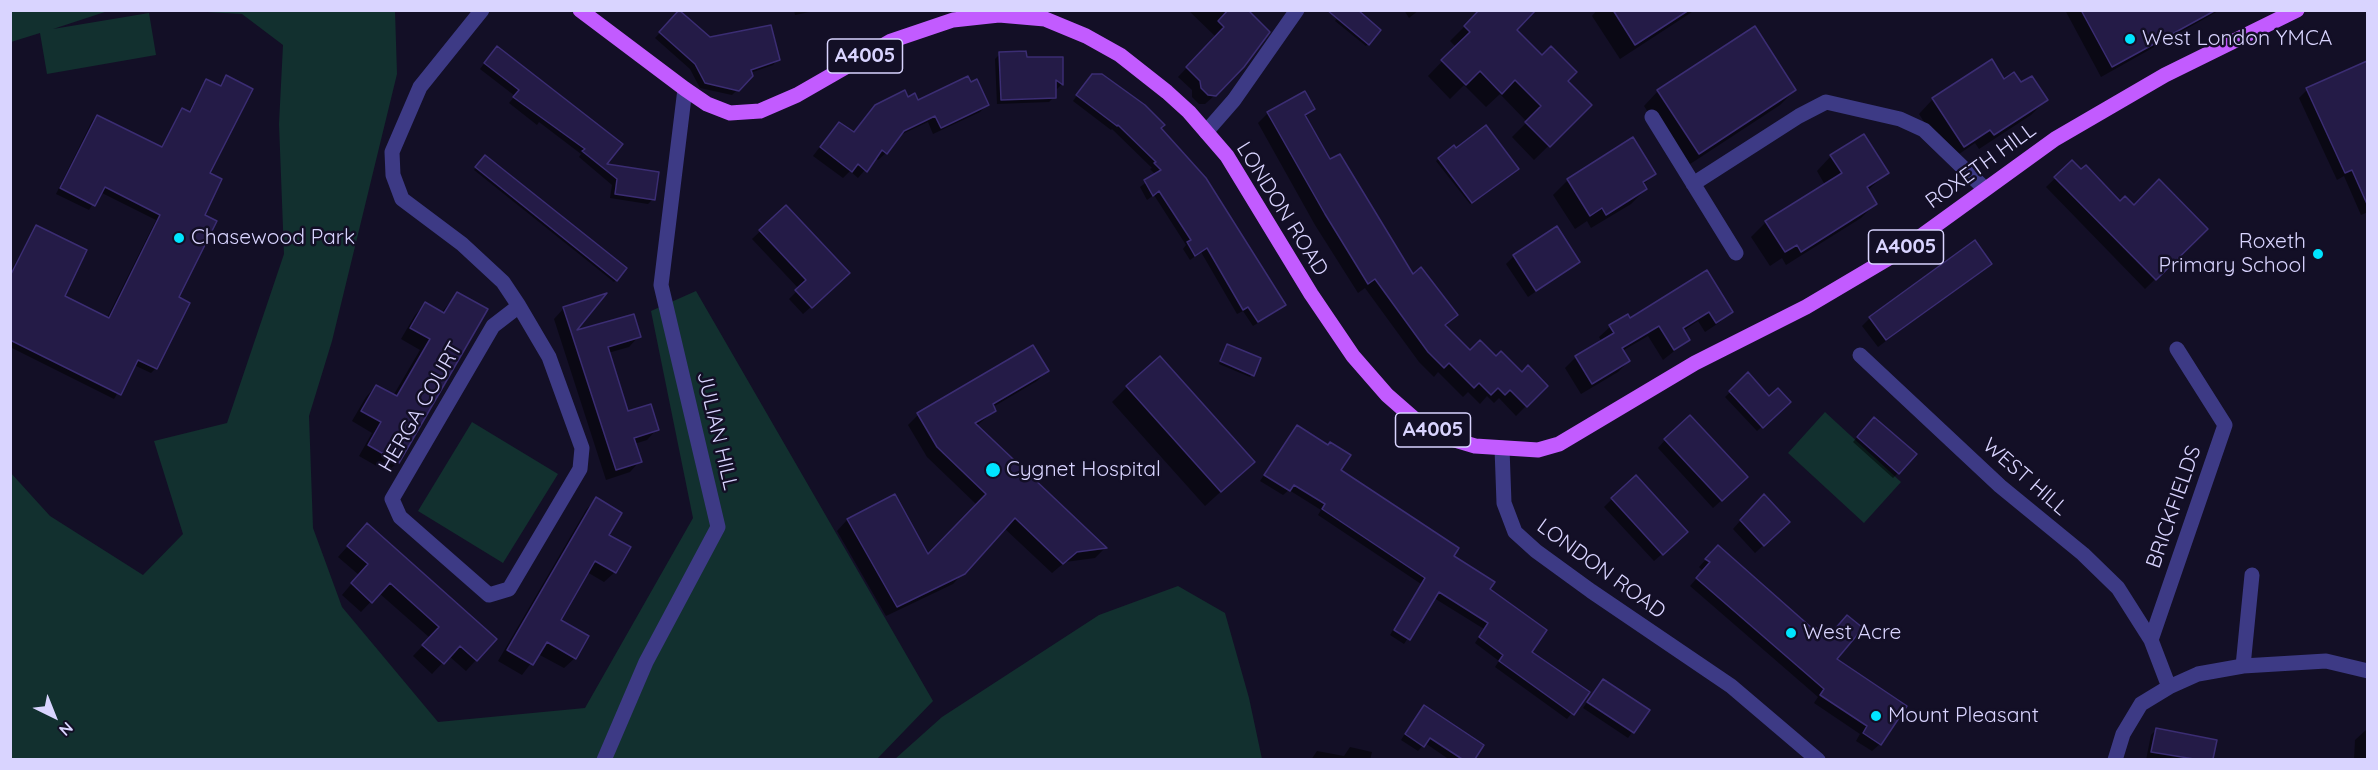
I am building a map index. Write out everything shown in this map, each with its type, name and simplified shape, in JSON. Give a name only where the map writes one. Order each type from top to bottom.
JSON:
[{"type":"main road","name":"A4005","points":[[580,10],[685,89]]},
{"type":"main road","name":"ROXETH HILL","points":[[1502,448],[1538,450],[1558,444],[1695,363],[1806,308],[1899,252],[2055,139],[2165,75],[2297,10]]},
{"type":"main road","name":"LONDON ROAD","points":[[685,89],[707,104],[730,113],[760,111],[797,95],[891,41],[954,20],[999,15],[1045,19],[1086,36],[1120,55],[1167,92],[1206,132],[1233,166],[1323,312],[1377,385],[1419,423],[1445,437],[1475,446],[1502,448]]},
{"type":"street","name":"HERGA COURT","points":[[482,10],[420,87],[392,152],[393,175],[402,199],[462,244],[502,282],[519,306],[549,357],[582,448],[580,469],[509,589],[489,595],[400,517],[392,499],[493,326],[519,306]]},
{"type":"street","points":[[1206,132],[1234,100],[1297,10]]},
{"type":"street","name":"JULIAN HILL","points":[[604,759],[646,662],[718,527],[661,285],[685,89]]},
{"type":"street","points":[[1693,184],[1798,116],[1826,102],[1900,119],[1924,130],[1985,189]]},
{"type":"street","points":[[1652,117],[1736,253]]},
{"type":"street","name":"BRICKFIELDS","points":[[2151,640],[2225,425],[2177,349]]},
{"type":"street","name":"WEST HILL","points":[[1860,355],[2000,486],[2083,554],[2118,588],[2151,640]]},
{"type":"street","name":"LONDON ROAD","points":[[1502,448],[1504,503],[1515,532],[1536,551],[1591,591],[1731,686],[1818,759]]},
{"type":"street","points":[[2243,666],[2252,575]]},
{"type":"street","points":[[2151,640],[2169,687]]},
{"type":"street","points":[[2115,759],[2123,734],[2141,704],[2169,687],[2198,674],[2243,666],[2326,661],[2367,671]]},
{"type":"green space","points":[[10,11],[108,11],[53,29],[149,13],[156,55],[47,74],[40,33],[11,42]]},
{"type":"green space","points":[[190,11],[395,11],[397,74],[332,341],[309,416],[313,528],[342,607],[438,722],[585,708],[693,518],[651,311],[696,291],[933,701],[877,759],[11,759],[10,472],[50,516],[143,575],[183,534],[154,441],[227,423],[284,254],[279,124],[283,45],[242,14]]},
{"type":"green space","points":[[1825,412],[1901,482],[1864,523],[1788,453]]},
{"type":"green space","points":[[472,422],[558,474],[503,563],[418,511]]},
{"type":"green space","points":[[1178,586],[1225,613],[1249,698],[1262,759],[895,759],[942,717],[1099,615]]},
{"type":"building","points":[[679,10],[710,37],[771,25],[780,60],[751,70],[753,76],[739,91],[705,83],[695,64],[659,32]]},
{"type":"building","points":[[1228,10],[1248,10],[1270,32],[1244,67],[1216,96],[1208,95],[1201,88],[1200,81],[1186,67],[1224,27],[1218,21]]},
{"type":"building","points":[[1327,10],[1358,10],[1381,30],[1369,45]]},
{"type":"building","points":[[1479,10],[1536,10],[1517,30],[1542,55],[1551,46],[1577,72],[1568,81],[1592,105],[1550,147],[1525,122],[1541,106],[1515,80],[1502,94],[1480,71],[1466,85],[1441,60],[1470,32],[1464,26]]},
{"type":"building","points":[[1613,10],[1689,10],[1635,45]]},
{"type":"building","name":"West London YMCA","points":[[2081,10],[2216,10],[2112,67]]},
{"type":"building","points":[[1755,26],[1796,90],[1699,154],[1657,90]]},
{"type":"building","points":[[497,46],[623,144],[607,164],[659,172],[655,200],[615,194],[617,179],[582,151],[585,149],[513,97],[519,90],[484,63]]},
{"type":"building","points":[[1026,51],[1027,57],[1063,57],[1063,85],[1056,80],[1056,98],[1001,100],[999,52]]},
{"type":"building","points":[[1992,59],[2004,79],[2014,72],[2021,82],[2032,76],[2048,100],[1994,135],[1990,130],[1964,147],[1932,98]]},
{"type":"building","points":[[2367,61],[2367,204],[2352,170],[2345,173],[2306,88]]},
{"type":"building","points":[[1092,74],[1102,74],[1145,105],[1165,125],[1161,128],[1206,178],[1286,305],[1258,322],[1248,307],[1243,310],[1207,248],[1195,256],[1187,242],[1191,240],[1159,191],[1153,196],[1144,180],[1161,170],[1154,163],[1156,162],[1118,125],[1076,95]]},
{"type":"building","name":"Chasewood Park","points":[[226,75],[253,89],[210,173],[222,179],[205,215],[217,221],[179,297],[190,303],[157,369],[138,360],[121,395],[10,340],[10,276],[36,225],[87,250],[65,296],[109,318],[160,215],[105,187],[95,206],[60,188],[97,115],[162,147],[182,108],[190,112],[206,79],[221,86]]},
{"type":"building","points":[[968,76],[971,82],[977,79],[989,105],[941,128],[935,116],[904,131],[887,154],[882,150],[867,172],[858,164],[852,172],[820,147],[839,122],[854,132],[875,105],[905,90],[908,97],[915,93],[918,100]]},
{"type":"building","points":[[1305,91],[1315,109],[1305,115],[1330,159],[1340,154],[1413,274],[1421,267],[1458,315],[1445,325],[1470,350],[1480,340],[1496,356],[1501,351],[1522,372],[1528,365],[1548,386],[1527,407],[1510,390],[1505,395],[1498,388],[1491,395],[1479,383],[1474,388],[1449,363],[1444,368],[1428,352],[1375,279],[1368,284],[1267,112]]},
{"type":"building","points":[[1486,125],[1519,169],[1472,203],[1438,158],[1454,145],[1456,148]]},
{"type":"building","points":[[1864,134],[1889,173],[1867,187],[1877,204],[1801,252],[1797,245],[1785,252],[1765,221],[1842,173],[1830,155]]},
{"type":"building","points":[[1633,137],[1656,174],[1643,182],[1647,189],[1606,215],[1602,208],[1590,216],[1567,179]]},
{"type":"building","points":[[485,155],[627,268],[617,281],[475,167]]},
{"type":"building","points":[[2072,160],[2081,169],[2086,165],[2120,201],[2125,196],[2134,205],[2159,179],[2208,229],[2156,280],[2054,177]]},
{"type":"building","points":[[786,205],[850,273],[812,308],[795,290],[806,280],[759,230]]},
{"type":"building","points":[[1557,226],[1580,262],[1536,291],[1513,255]]},
{"type":"building","points":[[1975,240],[1992,264],[1886,340],[1869,317]]},
{"type":"building","points":[[1707,270],[1733,312],[1716,323],[1709,312],[1683,328],[1690,340],[1674,350],[1659,326],[1622,348],[1630,361],[1592,384],[1575,356],[1614,333],[1609,325],[1628,314],[1630,318]]},
{"type":"building","points":[[457,292],[488,309],[399,463],[368,445],[381,422],[361,411],[376,385],[397,396],[430,339],[410,328],[425,302],[444,313]]},
{"type":"building","points":[[607,293],[577,330],[634,314],[641,337],[608,347],[628,411],[651,404],[659,430],[634,438],[642,462],[616,470],[563,307]]},
{"type":"building","points":[[1227,344],[1261,358],[1254,376],[1220,361]]},
{"type":"building","name":"Cygnet Hospital","points":[[1033,345],[1049,371],[993,404],[996,411],[975,423],[1107,548],[1077,552],[1063,564],[1015,518],[965,574],[897,607],[847,519],[895,494],[928,554],[986,494],[937,447],[917,413]]},
{"type":"building","points":[[1160,356],[1255,462],[1221,492],[1126,386]]},
{"type":"building","points":[[1748,372],[1769,396],[1778,388],[1791,402],[1763,428],[1729,391]]},
{"type":"building","points":[[1690,415],[1748,477],[1722,501],[1664,439]]},
{"type":"building","points":[[1874,417],[1917,454],[1899,474],[1857,437]]},
{"type":"building","points":[[1297,425],[1328,445],[1330,442],[1351,455],[1341,470],[1459,548],[1454,556],[1495,582],[1490,589],[1547,630],[1532,652],[1590,692],[1574,715],[1499,661],[1503,655],[1479,637],[1488,623],[1439,592],[1410,640],[1394,630],[1425,578],[1322,509],[1325,504],[1294,485],[1290,491],[1264,475]]},
{"type":"building","points":[[1636,475],[1688,532],[1663,555],[1611,498]]},
{"type":"building","points":[[1764,494],[1790,522],[1764,546],[1740,520]]},
{"type":"building","points":[[596,497],[622,513],[609,535],[631,547],[616,573],[595,561],[561,620],[589,636],[576,659],[547,642],[533,665],[507,650]]},
{"type":"building","points":[[367,523],[497,639],[477,661],[460,646],[444,664],[422,645],[439,627],[390,583],[372,603],[351,583],[368,564],[347,546]]},
{"type":"building","points":[[1718,545],[1813,629],[1815,627],[1827,638],[1847,615],[1863,628],[1837,659],[1907,706],[1881,745],[1863,733],[1867,726],[1820,695],[1824,689],[1696,578],[1710,562],[1705,559]]},
{"type":"building","points":[[1603,679],[1650,710],[1634,733],[1587,702]]},
{"type":"building","points":[[1424,705],[1484,745],[1475,759],[1462,759],[1430,738],[1424,747],[1405,734]]},
{"type":"building","points":[[2156,728],[2217,740],[2213,759],[2194,759],[2151,752]]},
{"type":"place","name":"West London YMCA","points":[[2130,39]]},
{"type":"place","name":"Chasewood Park","points":[[179,238]]},
{"type":"place","name":"Roxeth Primary School","points":[[2318,254]]},
{"type":"place","name":"Cygnet Hospital","points":[[993,470]]},
{"type":"place","name":"West Acre","points":[[1791,633]]},
{"type":"place","name":"Mount Pleasant","points":[[1876,716]]}]
